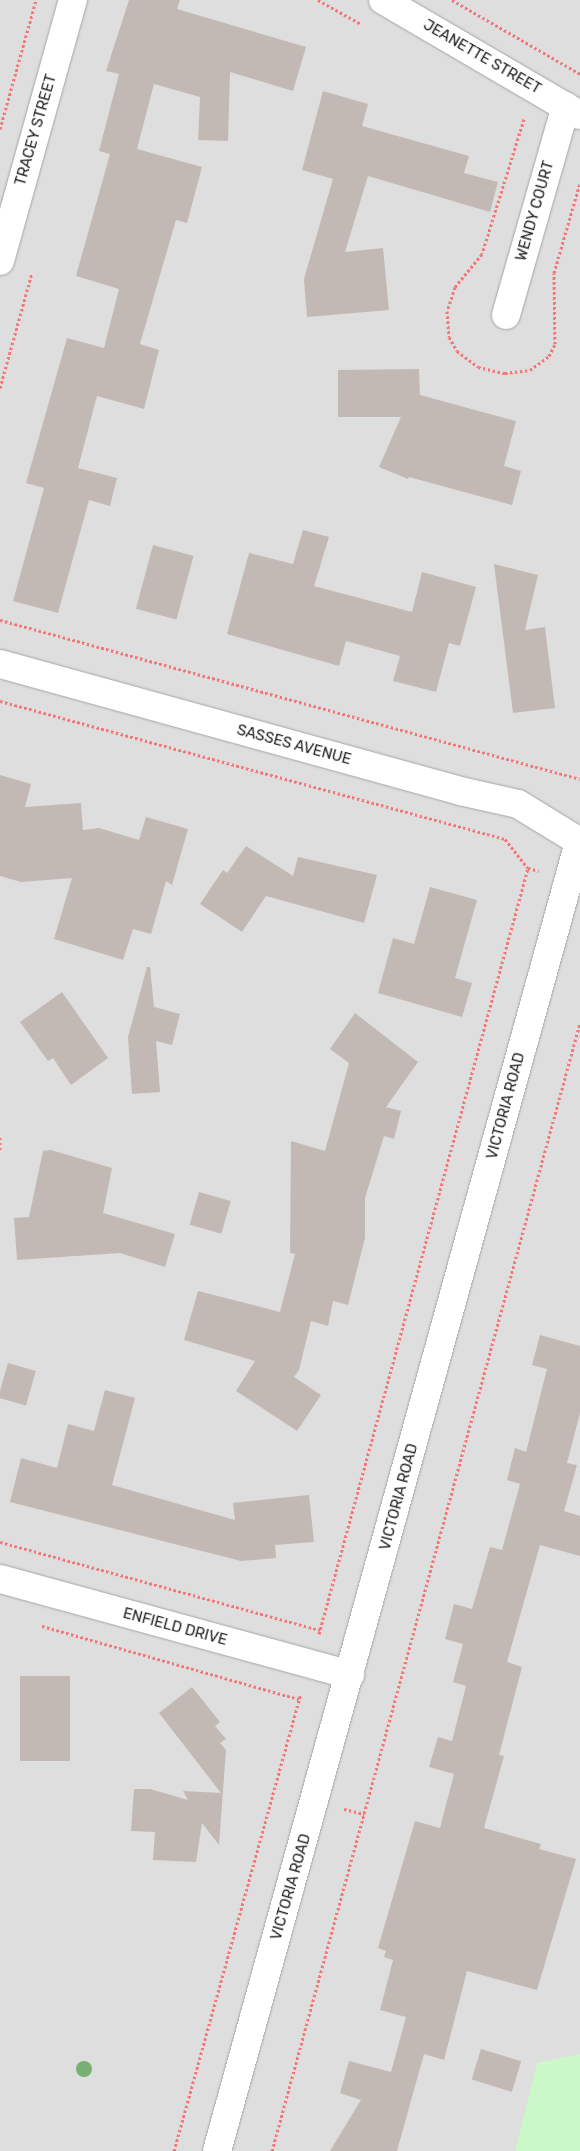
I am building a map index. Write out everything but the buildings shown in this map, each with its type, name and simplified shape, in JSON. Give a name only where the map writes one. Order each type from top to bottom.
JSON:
[{"type":"street","name":"TRACEY STREET","points":[[0,261],[73,0]]},
{"type":"street","name":"JEANETTE STREET","points":[[383,0],[573,111]]},
{"type":"street","name":"WENDY COURT","points":[[506,315],[573,111]]},
{"type":"street","name":"SASSES AVENUE","points":[[0,664],[460,791],[510,802],[531,810],[579,842]]},
{"type":"street","name":"VICTORIA ROAD","points":[[217,2151],[579,842]]},
{"type":"street","name":"ENFIELD DRIVE","points":[[0,1578],[350,1674]]},
{"type":"path","points":[[0,129],[36,0]]},
{"type":"path","points":[[452,0],[580,74]]},
{"type":"path","points":[[0,620],[580,779]]},
{"type":"path","points":[[0,701],[505,839],[528,868],[542,872]]},
{"type":"path","points":[[0,1542],[320,1630],[528,868]]},
{"type":"path","points":[[272,2151],[580,1023]]},
{"type":"path","points":[[0,1137],[0,1151]]},
{"type":"path","points":[[37,1625],[299,1699],[174,2151]]},
{"type":"path","points":[[339,1807],[364,1814]]},
{"type":"shaded area","points":[[0,0],[580,0],[580,2151],[0,2151]]},
{"type":"green space","points":[[580,2054],[580,2151],[515,2151],[537,2063]]}]
